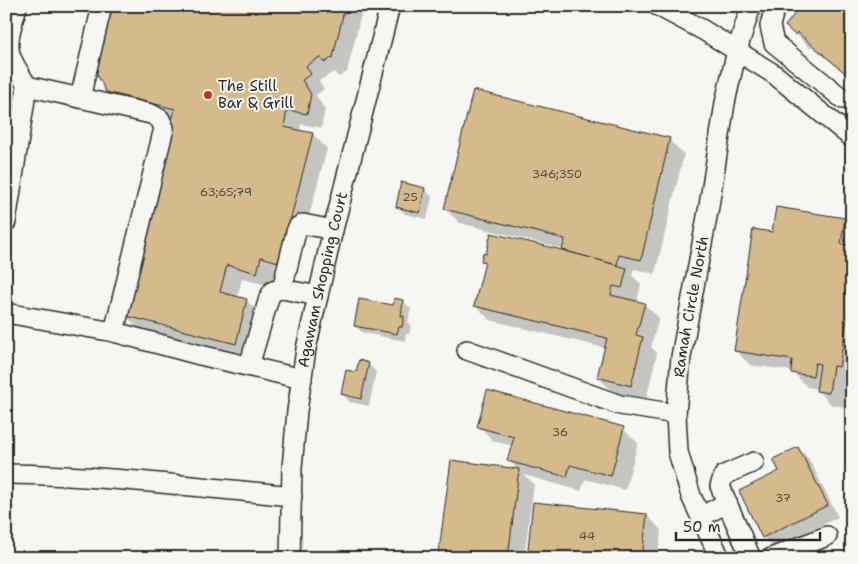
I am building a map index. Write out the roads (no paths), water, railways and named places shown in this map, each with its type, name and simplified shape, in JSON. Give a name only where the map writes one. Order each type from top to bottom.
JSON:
[{"type":"street","points":[[6,222],[27,86],[12,58],[10,50],[9,40],[17,6]]},
{"type":"street","points":[[80,98],[102,6]]},
{"type":"street","name":"Agawam Shopping Court","points":[[290,558],[292,468],[297,411],[306,348],[333,230],[390,6]]},
{"type":"street","points":[[658,6],[703,30],[774,74],[852,138]]},
{"type":"street","name":"Ramah Circle North","points":[[720,558],[691,496],[678,452],[676,414],[680,357],[709,206],[725,103],[737,50],[751,6]]},
{"type":"street","points":[[774,6],[770,26],[774,43],[788,55],[847,94],[828,119]]},
{"type":"street","points":[[774,74],[788,55]]},
{"type":"street","points":[[27,86],[156,116],[160,119],[164,128],[114,332]]},
{"type":"street","points":[[282,289],[298,227],[303,224],[333,230]]},
{"type":"street","points":[[249,366],[269,298],[274,291],[282,289],[318,296]]},
{"type":"street","points":[[6,313],[114,332],[302,379]]},
{"type":"street","points":[[467,350],[620,405],[676,414]]},
{"type":"street","points":[[751,558],[720,486],[724,475],[754,462]]},
{"type":"street","points":[[6,474],[99,479],[292,496]]},
{"type":"street","points":[[702,516],[727,503]]},
{"type":"street","points":[[771,558],[827,536]]},
{"type":"place","name":"The Still Bar & Grill","points":[[208,95]]}]
